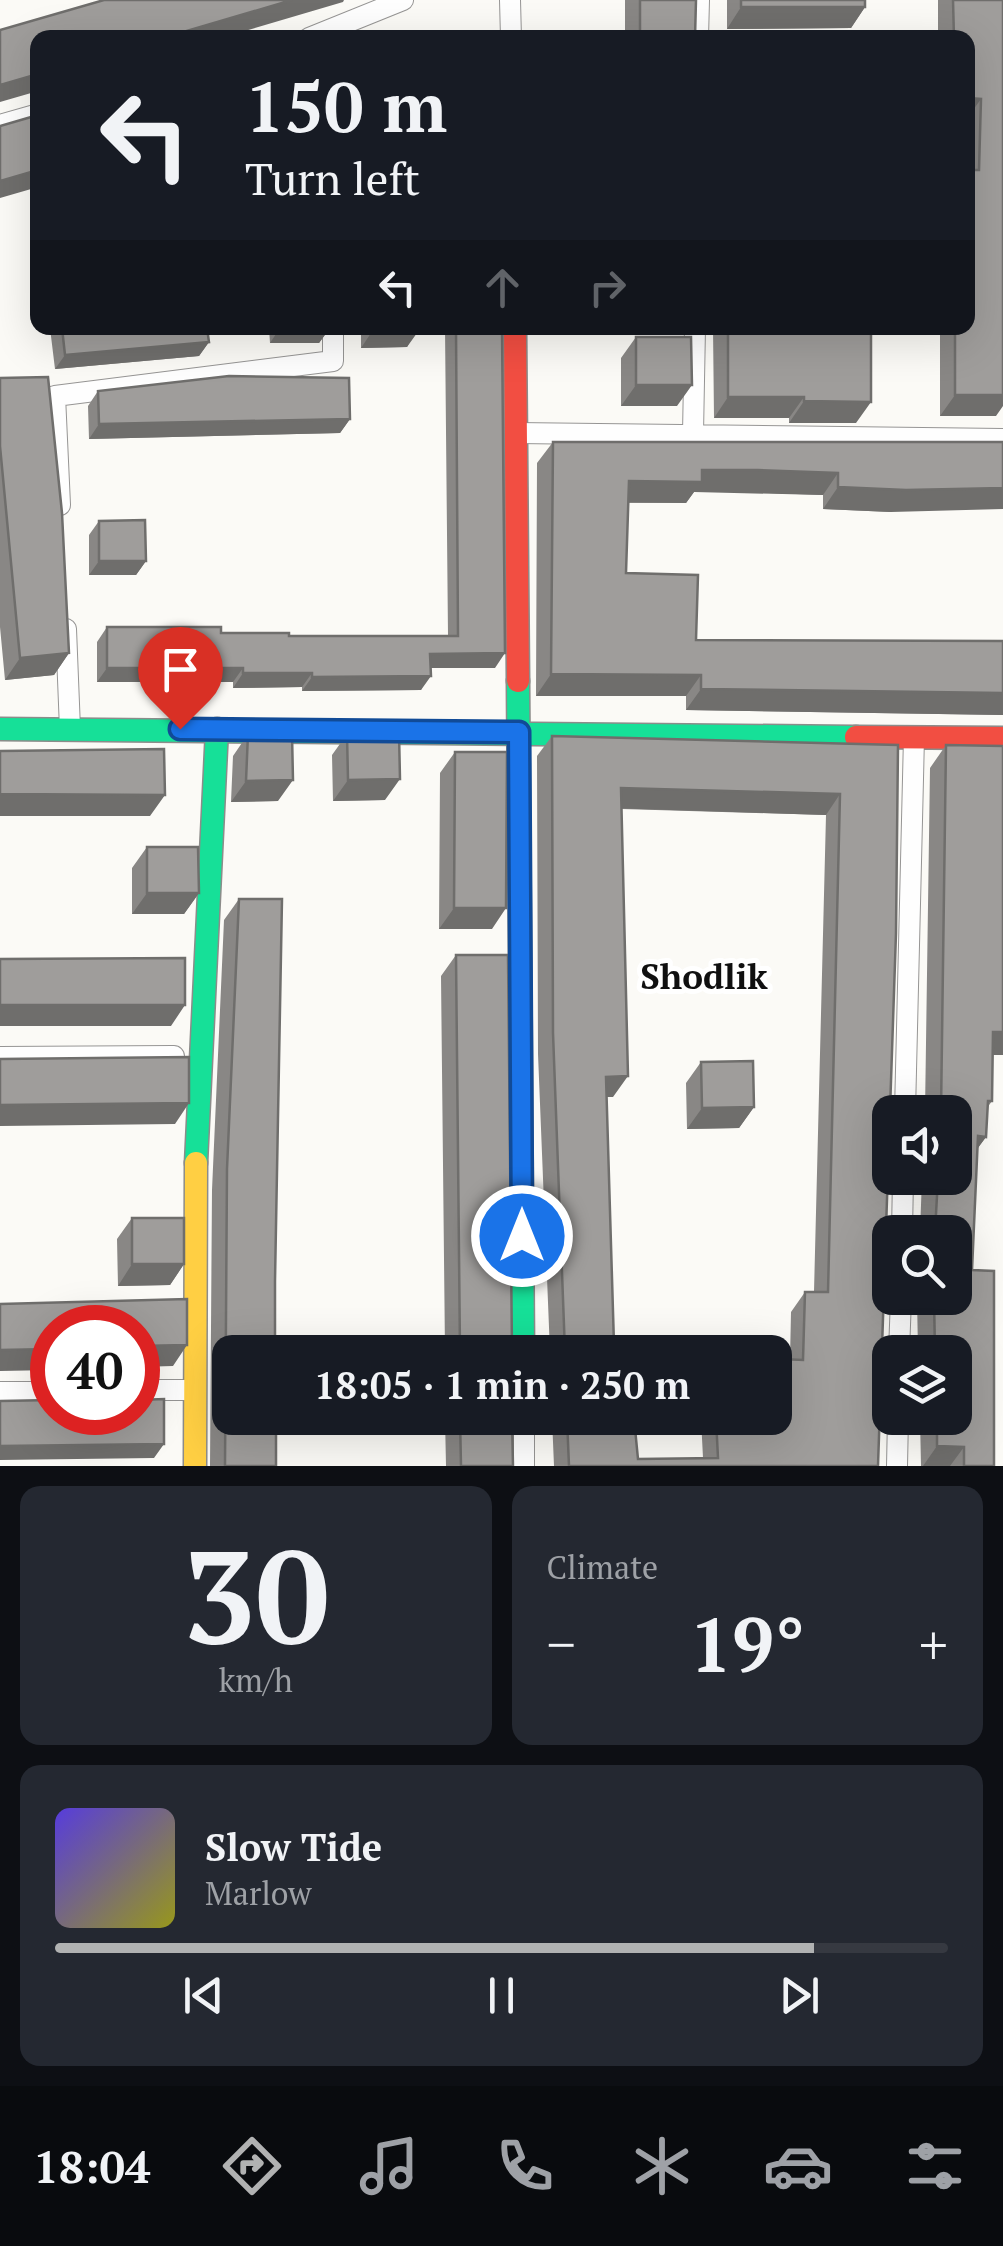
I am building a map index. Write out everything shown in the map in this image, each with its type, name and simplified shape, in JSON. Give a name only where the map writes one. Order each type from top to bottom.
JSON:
[{"type":"street","points":[[510,0],[511,30]]},
{"type":"street","points":[[698,30],[699,0]]},
{"type":"street","points":[[339,30],[395,1]]},
{"type":"street","points":[[0,125],[30,116]]},
{"type":"street","points":[[61,533],[55,396],[333,360],[333,335]]},
{"type":"street","points":[[515,335],[523,1335]]},
{"type":"street","points":[[694,433],[695,335]]},
{"type":"street","points":[[516,434],[1003,439]]},
{"type":"street","points":[[65,611],[70,728]]},
{"type":"street","points":[[0,729],[1003,738]]},
{"type":"street","points":[[195,1466],[192,1390],[216,729]]},
{"type":"street","points":[[905,1095],[914,737]]},
{"type":"street","points":[[0,1057],[174,1056]]},
{"type":"street","points":[[160,1390],[192,1390]]},
{"type":"street","points":[[0,1392],[30,1392]]},
{"type":"street","points":[[524,1435],[524,1466]]},
{"type":"street","points":[[897,1466],[898,1435]]},
{"type":"building","points":[[104,0],[292,0],[190,30],[30,30],[30,76],[0,85],[0,30]]},
{"type":"building","points":[[640,0],[696,0],[695,30],[640,30]]},
{"type":"building","points":[[741,0],[865,0],[865,7],[741,7]]},
{"type":"building","points":[[953,0],[1003,0],[1003,395],[955,395],[955,335],[975,335],[975,170],[979,170],[981,99],[975,99],[975,30],[954,30]]},
{"type":"building","points":[[30,117],[30,172],[0,181],[0,126]]},
{"type":"building","points":[[63,335],[208,335],[209,342],[65,355]]},
{"type":"building","points":[[456,335],[502,335],[505,653],[430,654],[431,676],[312,677],[312,673],[243,673],[243,668],[107,668],[107,627],[221,627],[221,633],[289,636],[458,636]]},
{"type":"building","points":[[728,335],[871,335],[871,402],[728,397]]},
{"type":"building","points":[[636,337],[691,337],[692,385],[636,385]]},
{"type":"building","points":[[229,376],[349,378],[350,419],[99,424],[98,391]]},
{"type":"building","points":[[48,377],[62,513],[69,653],[20,658],[0,446],[0,378]]},
{"type":"building","points":[[553,442],[1003,442],[1003,488],[838,487],[838,473],[758,470],[702,470],[702,482],[629,481],[626,573],[698,575],[696,640],[1003,641],[1003,693],[701,689],[701,675],[551,674]]},
{"type":"building","points":[[145,520],[146,561],[99,561],[99,521]]},
{"type":"building","points":[[399,733],[400,779],[348,780],[347,734]]},
{"type":"building","points":[[248,734],[292,734],[293,780],[246,781]]},
{"type":"building","points":[[552,736],[898,745],[891,1095],[872,1095],[872,1195],[887,1195],[886,1215],[872,1215],[872,1315],[883,1315],[882,1335],[872,1335],[872,1435],[879,1435],[878,1466],[569,1466],[568,1435],[636,1435],[638,1459],[718,1458],[717,1435],[792,1435],[792,1360],[803,1360],[805,1292],[828,1292],[840,794],[621,788],[628,1076],[606,1077],[614,1335],[564,1335],[553,1033]]},
{"type":"building","points":[[946,745],[1003,746],[1003,1032],[993,1032],[992,1101],[988,1101],[986,1137],[978,1136],[972,1270],[972,1215],[936,1215],[937,1195],[972,1195],[972,1095],[941,1095]]},
{"type":"building","points":[[164,749],[165,795],[0,794],[0,751]]},
{"type":"building","points":[[455,752],[507,752],[506,908],[454,908]]},
{"type":"building","points":[[147,847],[198,847],[199,893],[147,893]]},
{"type":"building","points":[[239,899],[282,899],[275,1335],[226,1335],[227,1169]]},
{"type":"building","points":[[456,955],[508,955],[512,1335],[460,1335]]},
{"type":"building","points":[[185,958],[185,1005],[0,1005],[0,959]]},
{"type":"building","points":[[189,1057],[189,1103],[0,1105],[0,1059]]},
{"type":"building","points":[[753,1061],[754,1107],[702,1108],[701,1062]]},
{"type":"building","points":[[132,1218],[184,1218],[184,1264],[132,1264]]},
{"type":"building","points":[[972,1270],[994,1271],[994,1466],[964,1466],[964,1447],[937,1446],[937,1435],[972,1435],[972,1335],[935,1335],[934,1315],[972,1315]]},
{"type":"building","points":[[187,1299],[187,1345],[160,1346],[160,1305],[30,1305],[30,1349],[0,1350],[0,1304]]},
{"type":"building","points":[[160,1399],[164,1399],[164,1444],[0,1446],[0,1401],[30,1400],[30,1435],[160,1435]]},
{"type":"building","points":[[225,1435],[276,1435],[276,1466],[225,1466]]},
{"type":"building","points":[[460,1435],[512,1435],[513,1466],[461,1466]]},
{"type":"traffic: fast","points":[[518,681],[523,1335]]},
{"type":"traffic: fast","points":[[0,729],[856,737]]},
{"type":"traffic: fast","points":[[196,1163],[217,729]]},
{"type":"traffic: slow","points":[[195,1466],[196,1163]]},
{"type":"traffic: jam","points":[[515,335],[518,681]]},
{"type":"traffic: jam","points":[[856,737],[1003,738]]},
{"type":"district","name":"Shodlik","points":[[704,976]]},
{"type":"route","points":[[180,729],[519,732],[522,1236]]}]
